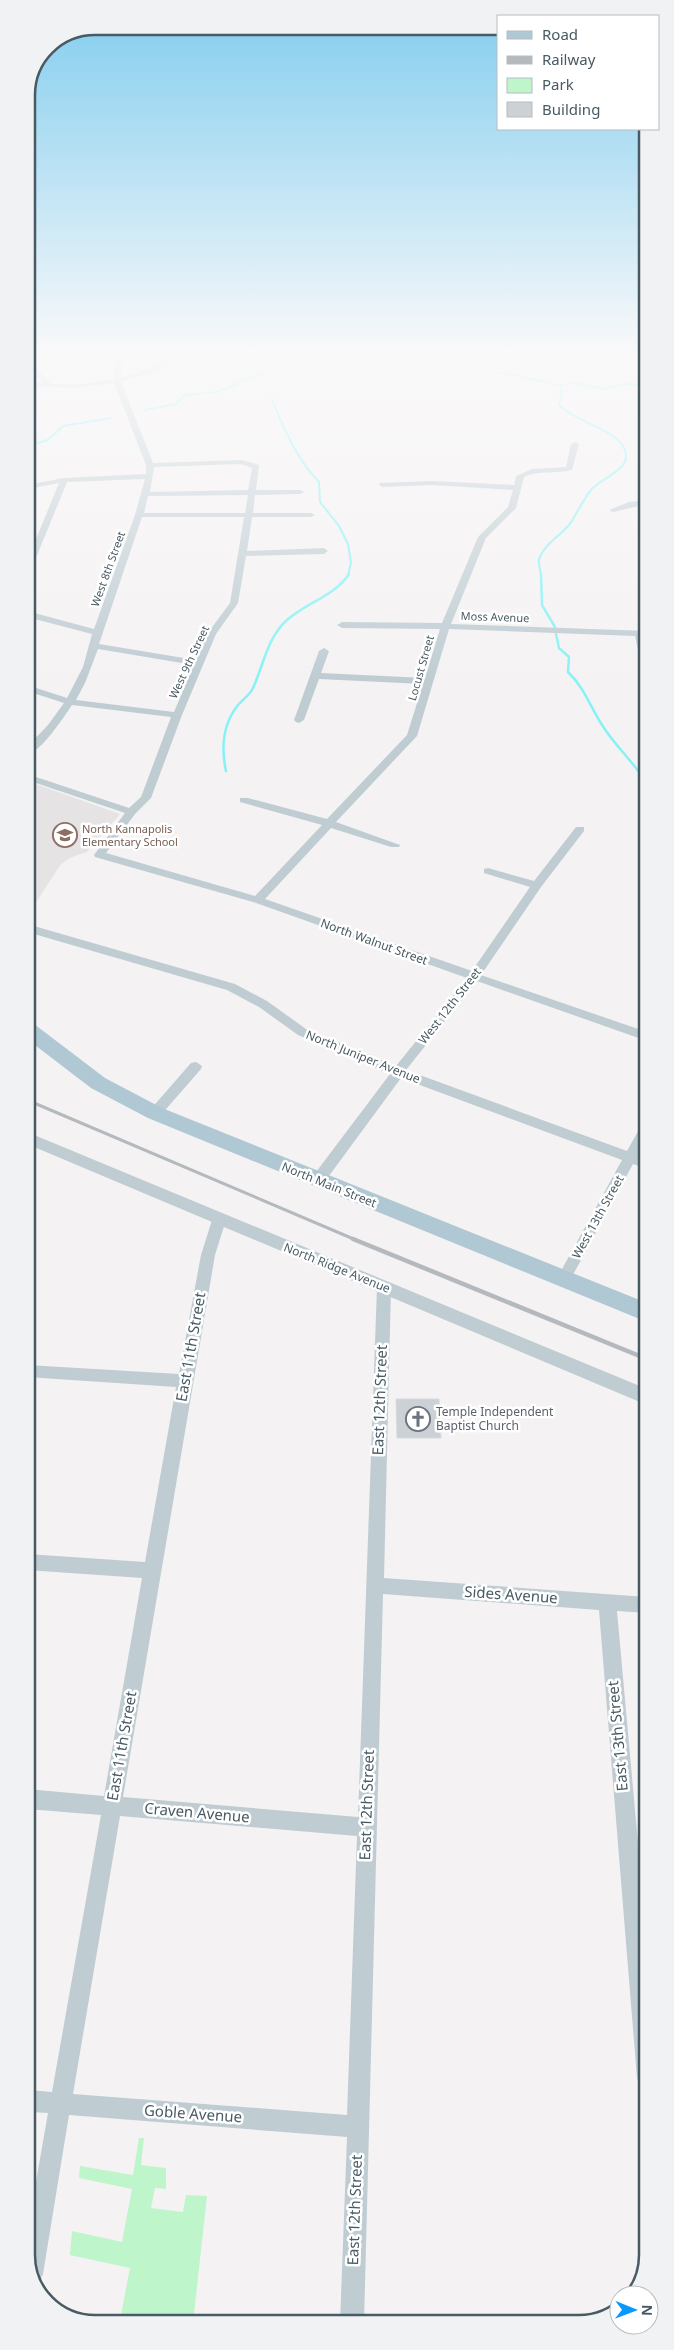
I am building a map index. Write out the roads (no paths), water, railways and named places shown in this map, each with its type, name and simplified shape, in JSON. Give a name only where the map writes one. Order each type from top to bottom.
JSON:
[{"type":"main road","name":"North Main Street","points":[[35,1035],[98,1084],[156,1113],[563,1280],[639,1309]]},
{"type":"street","name":"West 8th Street","points":[[35,745],[47,734],[71,702],[94,646],[97,632],[139,515],[150,476],[148,460]]},
{"type":"street","name":"Locust Street","points":[[258,900],[328,823],[412,736],[445,626],[482,537],[512,508],[520,476],[528,470],[559,472],[569,468],[571,460]]},
{"type":"street","name":"West 9th Street","points":[[99,855],[131,812],[146,798],[177,716],[212,634],[234,603],[250,493],[256,467],[242,462],[150,465]]},
{"type":"street","points":[[35,485],[64,480],[150,476]]},
{"type":"street","points":[[35,549],[64,480]]},
{"type":"street","points":[[383,485],[432,483],[518,488]]},
{"type":"street","points":[[145,494],[300,492]]},
{"type":"street","points":[[613,510],[639,503]]},
{"type":"street","points":[[139,515],[311,514]]},
{"type":"street","points":[[241,554],[324,551]]},
{"type":"street","points":[[35,616],[97,632]]},
{"type":"street","name":"Moss Avenue","points":[[342,625],[445,626],[639,634]]},
{"type":"street","points":[[94,646],[199,663]]},
{"type":"street","points":[[299,720],[324,651]]},
{"type":"street","points":[[315,676],[428,681]]},
{"type":"street","points":[[35,691],[71,702],[177,716]]},
{"type":"street","points":[[35,779],[131,812]]},
{"type":"street","points":[[244,800],[328,823],[395,845]]},
{"type":"street","name":"West 12th Street","points":[[318,1180],[398,1072],[473,978],[537,885],[580,830]]},
{"type":"street","name":"North Walnut Street","points":[[99,855],[258,900],[473,978],[639,1034]]},
{"type":"street","points":[[488,871],[537,885]]},
{"type":"street","name":"North Juniper Avenue","points":[[35,930],[231,987],[263,1004],[302,1032],[398,1072],[639,1161]]},
{"type":"street","points":[[156,1113],[196,1066]]},
{"type":"street","name":"North Ridge Avenue","points":[[35,1141],[219,1220],[639,1394]]},
{"type":"street","name":"West 13th Street","points":[[563,1280],[639,1142]]},
{"type":"street","name":"East 11th Street","points":[[35,2250],[185,1381],[208,1255],[219,1220]]},
{"type":"street","name":"East 12th Street","points":[[352,2315],[384,1287]]},
{"type":"street","points":[[35,1372],[185,1381]]},
{"type":"street","points":[[35,1563],[153,1570]]},
{"type":"street","name":"Sides Avenue","points":[[374,1585],[639,1604]]},
{"type":"street","name":"East 13th Street","points":[[607,1602],[639,1974]]},
{"type":"street","name":"Craven Avenue","points":[[35,1800],[366,1827]]},
{"type":"street","name":"Goble Avenue","points":[[35,2102],[358,2127]]},
{"type":"waterway","points":[[301,460],[319,482],[320,502],[339,526],[348,544],[351,563],[348,575]]},
{"type":"waterway","points":[[541,575],[539,560],[544,550],[569,525],[591,490],[622,467],[625,460]]},
{"type":"waterway","points":[[226,771],[224,754],[226,728],[233,712],[252,690],[270,643],[287,620],[337,588],[349,574]]},
{"type":"waterway","points":[[541,574],[542,605],[555,627]]},
{"type":"waterway","points":[[556,634],[559,648],[569,657],[568,672],[588,699],[599,721],[639,772]]},
{"type":"railway","points":[[35,1103],[356,1240]]},
{"type":"railway","points":[[353,1239],[639,1356]]},
{"type":"place","name":"North Kannapolis Elementary School","points":[[65,835]]},
{"type":"place","name":"Temple Independent Baptist Church","points":[[418,1419]]}]
